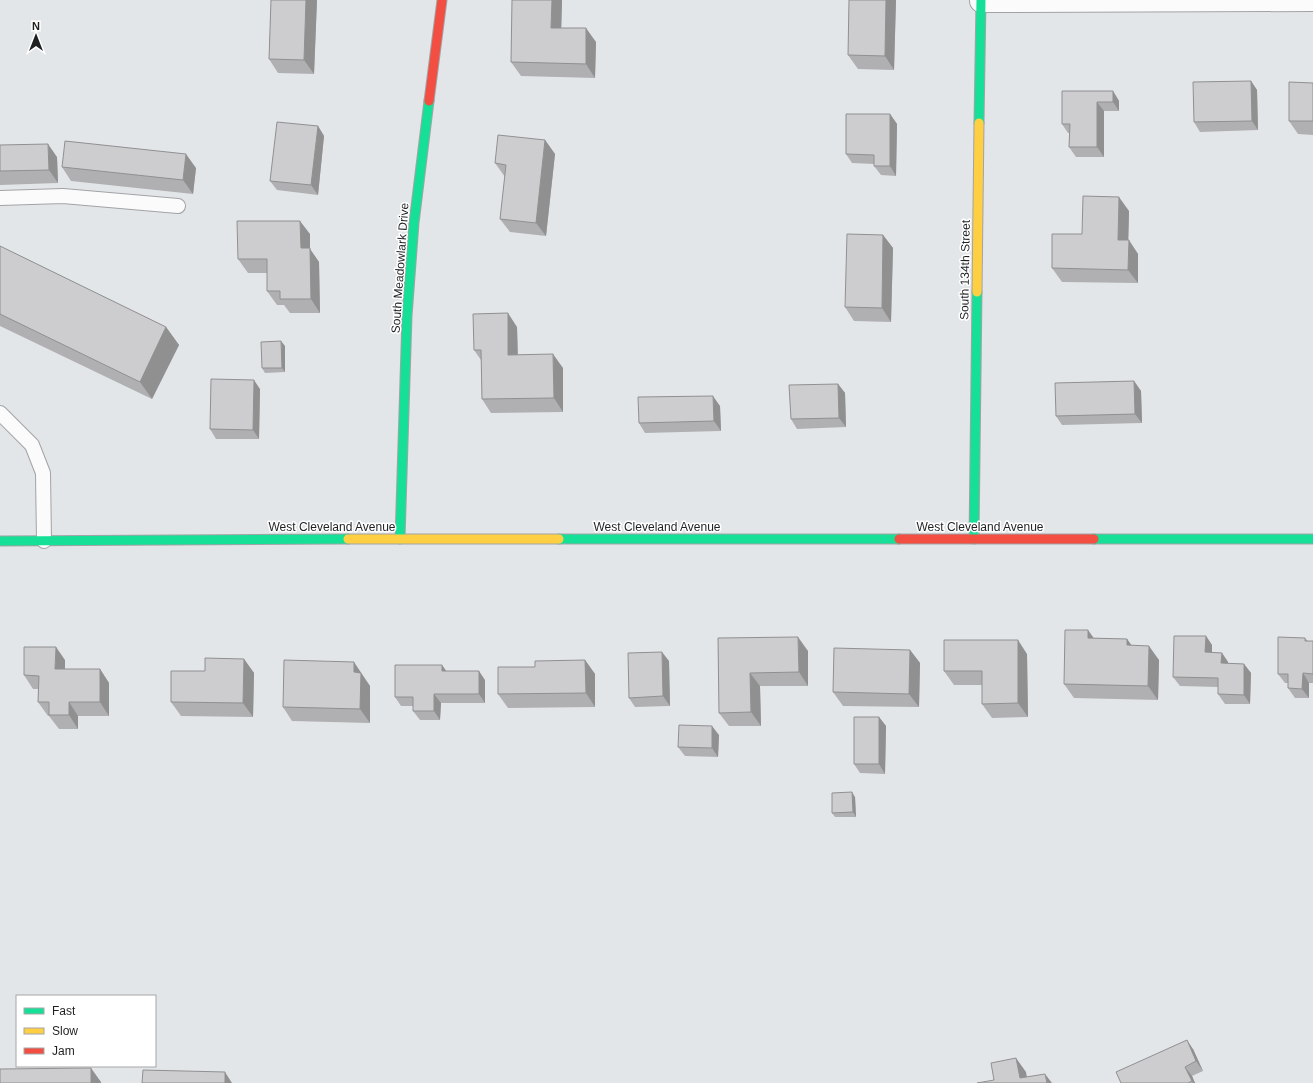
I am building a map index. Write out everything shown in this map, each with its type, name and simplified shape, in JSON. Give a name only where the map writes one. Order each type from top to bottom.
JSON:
[{"type":"main road","name":"South Meadowlark Drive","points":[[400,539],[407,316],[414,223],[442,0]]},
{"type":"main road","name":"South 134th Street","points":[[974,540],[981,0]]},
{"type":"main road","name":"West Cleveland Avenue","points":[[0,541],[400,539],[1313,539]]},
{"type":"street","points":[[981,0],[1313,0]]},
{"type":"lane","points":[[0,198],[63,196],[178,206]]},
{"type":"lane","points":[[0,413],[32,445],[43,473],[44,541]]},
{"type":"building","points":[[271,0],[306,0],[304,60],[269,59]]},
{"type":"building","points":[[512,0],[552,0],[551,28],[586,28],[586,64],[511,62]]},
{"type":"building","points":[[849,0],[886,0],[885,56],[848,55]]},
{"type":"building","points":[[1251,81],[1252,121],[1194,122],[1193,82]]},
{"type":"building","points":[[1289,82],[1313,83],[1313,121],[1289,121]]},
{"type":"building","points":[[1062,91],[1113,91],[1113,102],[1097,102],[1097,147],[1069,147],[1070,124],[1062,124]]},
{"type":"building","points":[[846,114],[890,114],[890,166],[874,166],[874,155],[846,154]]},
{"type":"building","points":[[277,122],[318,126],[311,185],[270,181]]},
{"type":"building","points":[[498,135],[545,140],[536,223],[500,219],[506,165],[495,163]]},
{"type":"building","points":[[65,141],[186,154],[183,180],[62,167]]},
{"type":"building","points":[[48,144],[49,170],[0,171],[0,145]]},
{"type":"building","points":[[1083,196],[1119,197],[1118,240],[1129,240],[1128,270],[1052,268],[1052,234],[1082,234]]},
{"type":"building","points":[[237,221],[300,221],[301,248],[310,248],[311,299],[280,299],[280,291],[267,291],[267,259],[238,259]]},
{"type":"building","points":[[847,234],[883,235],[882,308],[845,307]]},
{"type":"building","points":[[0,246],[166,327],[140,382],[0,314]]},
{"type":"building","points":[[508,313],[508,355],[553,354],[554,398],[482,399],[481,350],[474,350],[473,314]]},
{"type":"building","points":[[281,341],[282,368],[262,368],[261,342]]},
{"type":"building","points":[[211,379],[254,380],[253,430],[210,429]]},
{"type":"building","points":[[1134,381],[1135,414],[1056,416],[1055,383]]},
{"type":"building","points":[[838,384],[839,418],[791,419],[789,385]]},
{"type":"building","points":[[713,396],[714,421],[639,423],[638,397]]},
{"type":"building","points":[[1065,630],[1088,630],[1088,638],[1127,639],[1127,645],[1149,646],[1148,686],[1064,684]]},
{"type":"building","points":[[1174,636],[1206,636],[1205,652],[1222,653],[1221,663],[1244,664],[1244,695],[1218,694],[1218,678],[1173,677]]},
{"type":"building","points":[[798,637],[799,672],[750,673],[751,712],[719,713],[718,638]]},
{"type":"building","points":[[1278,637],[1305,638],[1305,641],[1313,641],[1313,674],[1303,673],[1302,689],[1288,688],[1288,674],[1278,674]]},
{"type":"building","points":[[944,640],[1018,640],[1018,703],[982,704],[982,671],[944,671]]},
{"type":"building","points":[[24,647],[56,647],[55,669],[100,669],[100,702],[69,702],[69,715],[49,715],[49,702],[38,702],[39,676],[24,675]]},
{"type":"building","points":[[834,648],[910,650],[909,694],[833,692]]},
{"type":"building","points":[[662,652],[663,696],[629,698],[628,653]]},
{"type":"building","points":[[205,658],[244,659],[243,703],[171,702],[171,671],[205,671]]},
{"type":"building","points":[[284,660],[354,662],[354,672],[361,673],[360,709],[283,707]]},
{"type":"building","points":[[585,660],[586,693],[498,694],[498,667],[535,667],[535,661]]},
{"type":"building","points":[[395,665],[442,665],[442,671],[479,671],[479,694],[434,694],[434,711],[413,711],[413,697],[395,697]]},
{"type":"building","points":[[854,717],[879,717],[879,764],[854,764]]},
{"type":"building","points":[[679,725],[712,726],[712,748],[678,747]]},
{"type":"building","points":[[852,792],[853,812],[832,813],[832,793]]},
{"type":"building","points":[[1187,1040],[1196,1061],[1185,1067],[1192,1081],[1188,1083],[1121,1083],[1116,1072]]},
{"type":"building","points":[[1016,1058],[1020,1078],[1045,1074],[1047,1083],[977,1083],[994,1080],[991,1063]]},
{"type":"building","points":[[91,1068],[91,1083],[0,1083],[0,1069]]},
{"type":"building","points":[[143,1070],[225,1072],[225,1083],[142,1083]]},
{"type":"traffic: fast","points":[[979,123],[981,0]]},
{"type":"traffic: fast","points":[[400,539],[407,316],[414,223],[429,101]]},
{"type":"traffic: fast","points":[[974,539],[977,292]]},
{"type":"traffic: fast","points":[[0,541],[348,539]]},
{"type":"traffic: fast","points":[[559,539],[899,539]]},
{"type":"traffic: fast","points":[[1094,539],[1313,539]]},
{"type":"traffic: slow","points":[[977,292],[979,123]]},
{"type":"traffic: slow","points":[[348,539],[559,539]]},
{"type":"traffic: jam","points":[[429,101],[442,0]]},
{"type":"traffic: jam","points":[[899,539],[1094,539]]}]
